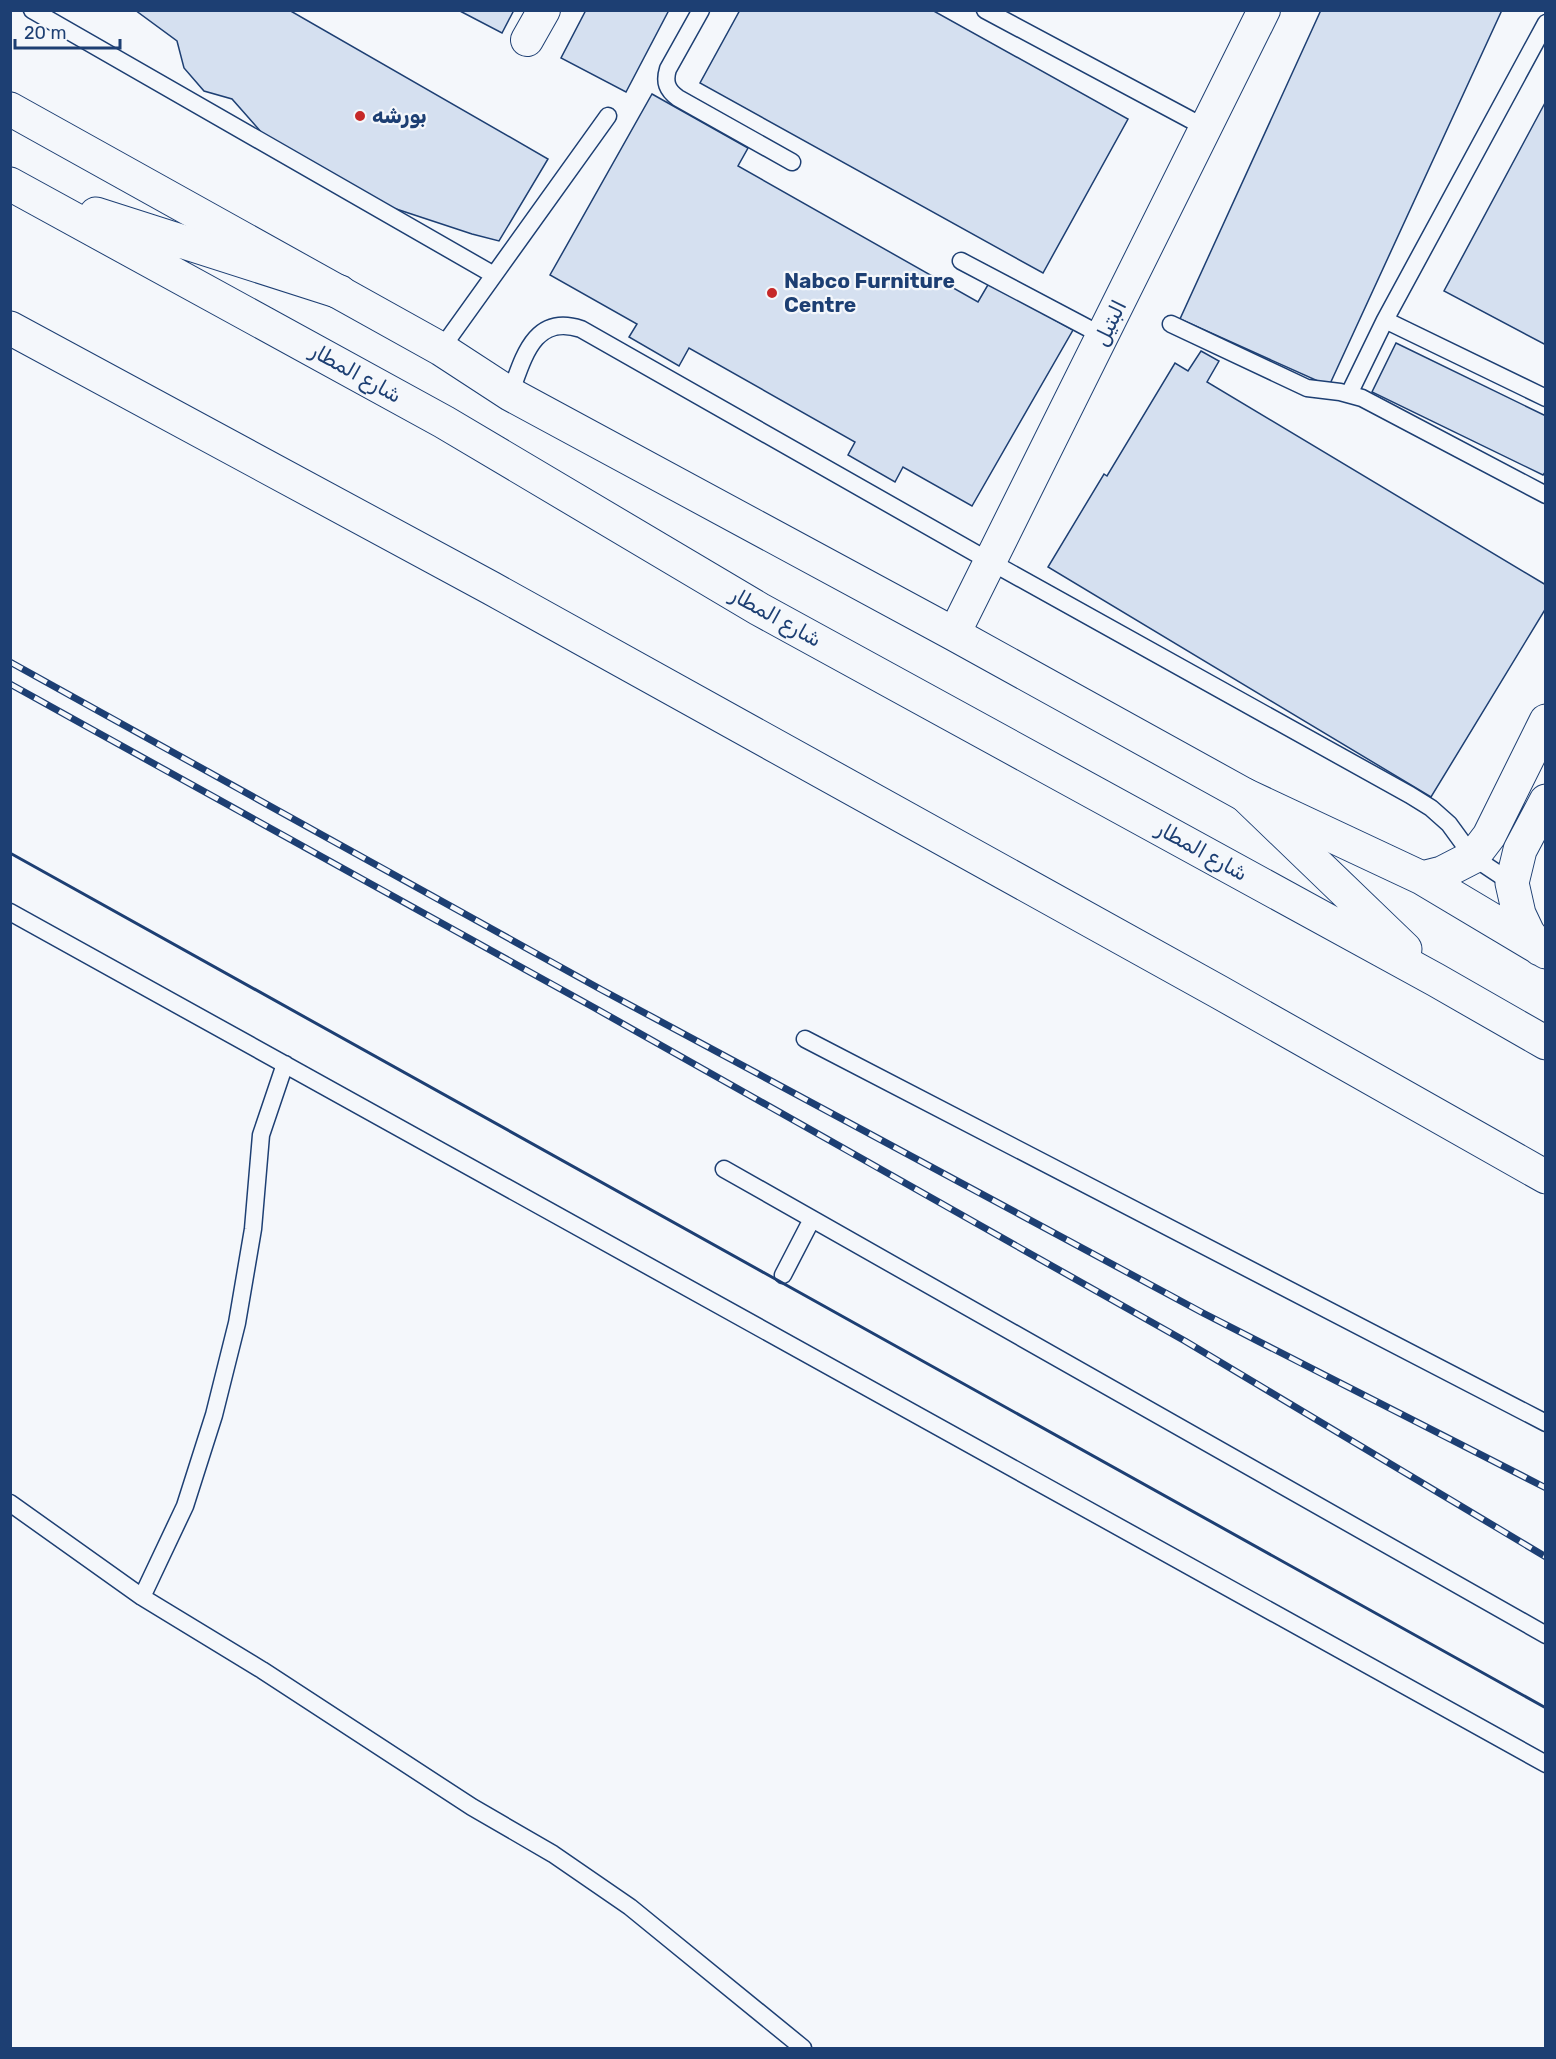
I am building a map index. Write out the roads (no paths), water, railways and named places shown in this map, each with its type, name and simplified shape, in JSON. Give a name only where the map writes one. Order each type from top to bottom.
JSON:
[{"type":"main road","points":[[10,109],[340,291],[441,349],[510,394],[954,634],[1245,795],[1422,878],[1543,951]]},
{"type":"main road","points":[[17,187],[340,291]]},
{"type":"main road","name":"شارع المطار","points":[[17,187],[444,422],[759,609],[1436,980],[1545,1043]]},
{"type":"main road","points":[[10,327],[501,593],[1219,992],[1545,1177]]},
{"type":"main road","points":[[1422,878],[1442,873],[1473,857],[1490,836],[1545,721]]},
{"type":"main road","points":[[1245,795],[1436,980]]},
{"type":"main road","points":[[1543,951],[1528,933],[1519,914],[1512,882],[1520,850],[1545,801]]},
{"type":"street","points":[[527,40],[544,10]]},
{"type":"street","name":"البتيل","points":[[954,634],[1264,10]]},
{"type":"lane","points":[[32,10],[494,275]]},
{"type":"lane","points":[[701,10],[665,77],[671,93],[792,162]]},
{"type":"lane","points":[[985,10],[1206,128]]},
{"type":"lane","points":[[1349,394],[1385,320],[1545,23]]},
{"type":"lane","points":[[441,349],[608,116]]},
{"type":"lane","points":[[961,261],[1103,336]]},
{"type":"lane","points":[[1385,320],[1545,398]]},
{"type":"lane","points":[[1171,324],[1307,388],[1349,394],[1377,406],[1545,495]]},
{"type":"lane","points":[[510,394],[527,349],[533,340],[550,328],[571,326],[581,329],[991,562],[1410,795],[1431,808],[1449,824],[1473,857],[1512,882]]},
{"type":"lane","points":[[10,912],[1545,1764]]},
{"type":"lane","points":[[805,1039],[1545,1424]]},
{"type":"lane","points":[[141,1597],[185,1506],[214,1415],[237,1323],[253,1229],[261,1135],[285,1064]]},
{"type":"lane","points":[[724,1168],[1545,1635]]},
{"type":"lane","points":[[783,1275],[812,1219]]},
{"type":"lane","points":[[10,1503],[141,1597],[262,1670],[472,1807],[562,1861],[630,1907],[803,2049]]},
{"type":"railway","points":[[10,662],[602,990],[1203,1313],[1546,1488]]},
{"type":"railway","points":[[10,684],[593,1007],[1185,1341],[1546,1557]]},
{"type":"place","name":"بورشه","points":[[360,116]]},
{"type":"place","name":"Nabco Furniture Centre","points":[[772,293]]}]
